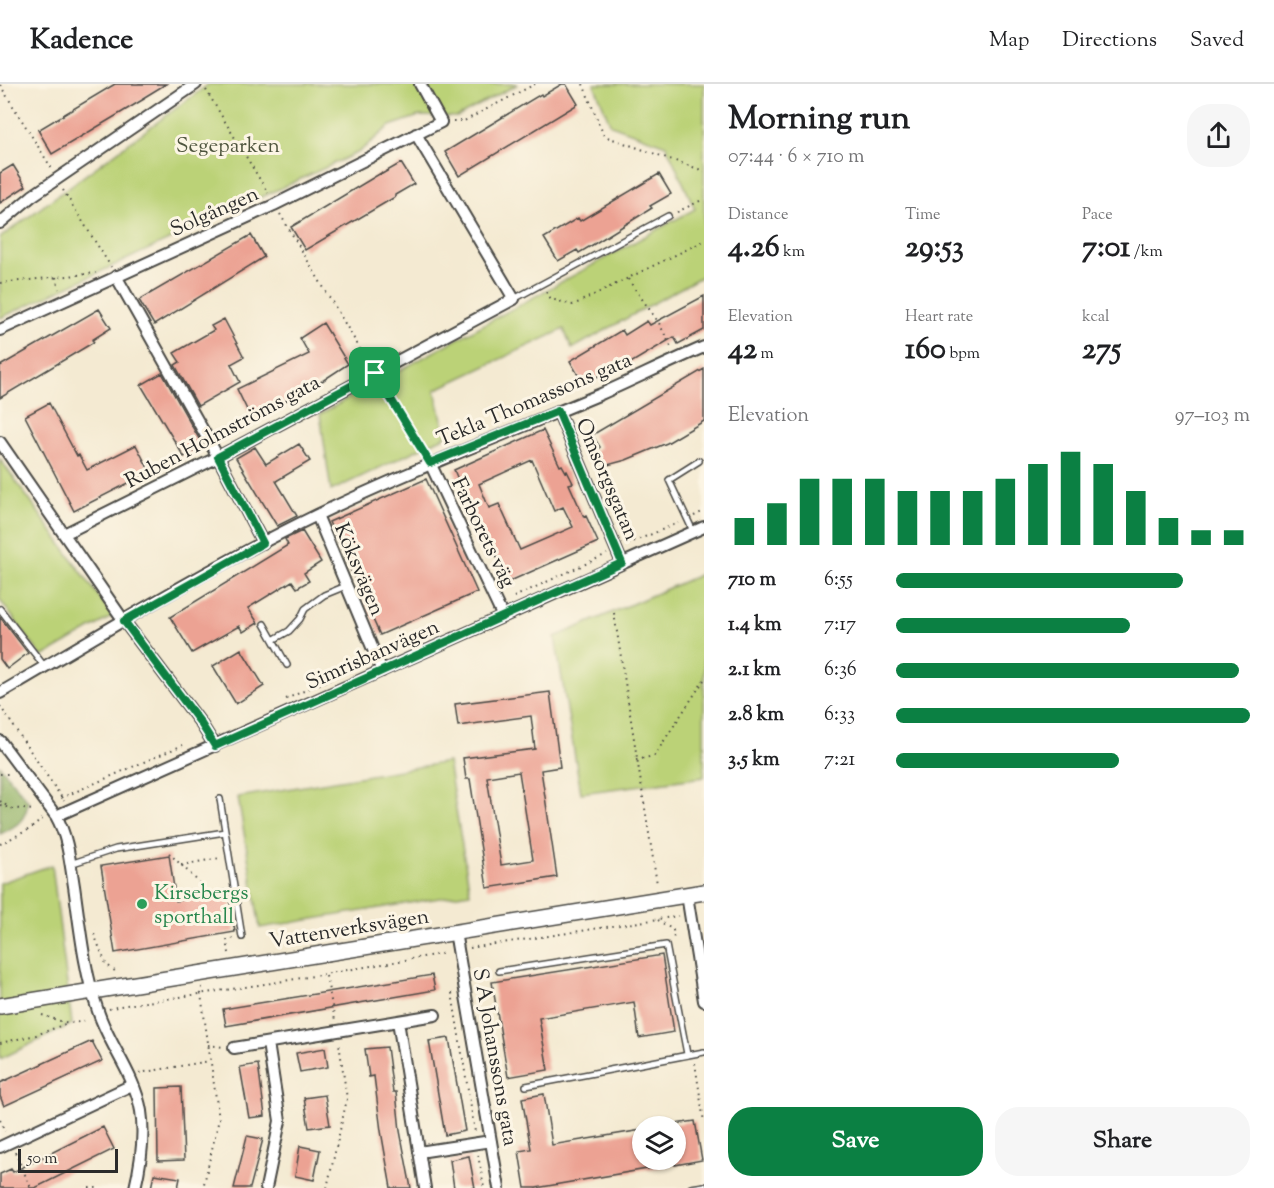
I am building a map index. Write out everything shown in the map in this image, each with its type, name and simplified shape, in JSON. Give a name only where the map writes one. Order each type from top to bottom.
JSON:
[{"type":"street","points":[[0,224],[32,196],[195,84]]},
{"type":"street","points":[[420,84],[441,122]]},
{"type":"street","name":"Solgången","points":[[0,330],[115,273],[274,205],[441,122]]},
{"type":"street","points":[[416,134],[514,299]]},
{"type":"street","points":[[115,273],[218,457],[263,543]]},
{"type":"street","name":"Ruben Holmströms gata","points":[[64,534],[218,457],[514,299]]},
{"type":"street","name":"Tekla Thomassons gata","points":[[0,693],[263,543],[317,516],[430,463],[602,394],[704,347]]},
{"type":"street","name":"Omsorgsgatan","points":[[558,411],[622,563]]},
{"type":"street","points":[[0,442],[124,621],[200,722],[215,746]]},
{"type":"street","name":"Farborets väg","points":[[430,463],[503,617]]},
{"type":"street","name":"Köksvägen","points":[[317,516],[382,671]]},
{"type":"street","name":"Simrisbanvägen","points":[[53,812],[71,811],[704,527]]},
{"type":"street","points":[[0,741],[62,827],[92,991],[99,1014],[130,1080],[140,1108],[141,1159],[135,1188]]},
{"type":"street","name":"Vattenverksvägen","points":[[0,1006],[704,892]]},
{"type":"street","points":[[687,895],[704,1001]]},
{"type":"street","name":"S A Johanssons gata","points":[[455,932],[499,1188]]},
{"type":"street","points":[[234,1048],[435,1015]]},
{"type":"street","points":[[398,1021],[425,1188]]},
{"type":"street","points":[[266,1188],[280,1121],[268,1043]]},
{"type":"street","points":[[0,1147],[130,1080]]},
{"type":"street","points":[[419,1152],[491,1141]]},
{"type":"lane","points":[[514,299],[668,216]]},
{"type":"lane","points":[[693,532],[669,480],[699,461]]},
{"type":"lane","points":[[273,640],[289,631],[300,619],[305,609],[324,595],[346,586]]},
{"type":"lane","points":[[0,609],[45,667]]},
{"type":"lane","points":[[264,624],[286,665]]},
{"type":"lane","points":[[220,799],[242,937]]},
{"type":"lane","points":[[70,864],[116,849],[225,832]]},
{"type":"lane","points":[[499,971],[666,945],[687,1054]]},
{"type":"lane","points":[[526,1086],[704,1052]]},
{"type":"lane","points":[[691,1188],[704,1186]]},
{"type":"path","points":[[195,84],[274,205],[430,463]]},
{"type":"path","points":[[441,122],[464,121],[535,84]]},
{"type":"path","points":[[583,84],[604,135],[704,171]]},
{"type":"path","points":[[0,85],[115,273],[0,283]]},
{"type":"path","points":[[668,216],[704,199]]},
{"type":"path","points":[[541,284],[551,299],[573,305],[704,241]]},
{"type":"path","points":[[628,279],[659,323],[677,359]]},
{"type":"path","points":[[614,613],[660,899]]},
{"type":"path","points":[[636,760],[654,756],[704,680]]},
{"type":"path","points":[[0,705],[71,811]]},
{"type":"path","points":[[0,774],[11,774]]},
{"type":"path","points":[[0,803],[9,808],[39,811]]},
{"type":"path","points":[[0,844],[30,829],[53,812]]},
{"type":"path","points":[[169,853],[210,892],[234,889]]},
{"type":"path","points":[[181,865],[229,857]]},
{"type":"path","points":[[33,1012],[68,1023],[79,1023],[120,1006],[690,914]]},
{"type":"path","points":[[94,934],[106,964],[111,970],[123,974]]},
{"type":"path","points":[[228,943],[229,952]]},
{"type":"path","points":[[326,974],[347,1099],[327,1188]]},
{"type":"path","points":[[451,986],[484,1188]]},
{"type":"path","points":[[201,994],[219,1119],[203,1188]]},
{"type":"path","points":[[0,1042],[36,1035],[68,1023]]},
{"type":"path","points":[[130,1080],[210,1061]]},
{"type":"path","points":[[89,1188],[97,1188]]},
{"type":"green space","name":"Segeparken","points":[[209,84],[518,84],[457,117],[419,116],[390,126],[359,152],[0,318],[0,238]]},
{"type":"green space","points":[[594,84],[704,84],[704,275],[572,349],[564,329],[435,390],[446,436],[331,491],[320,414],[695,209],[666,145],[611,125]]},
{"type":"green space","points":[[0,459],[113,616],[42,657],[0,600]]},
{"type":"green space","points":[[704,573],[704,777],[581,793],[555,637]]},
{"type":"green space","points":[[448,762],[470,893],[260,928],[238,797]]},
{"type":"green space","points":[[0,766],[28,801],[20,822],[0,834]]},
{"type":"green space","points":[[52,865],[72,1024],[0,1059],[0,883]]},
{"type":"building","points":[[115,84],[166,84],[52,154],[38,130]]},
{"type":"building","points":[[566,84],[578,104],[459,176],[445,152],[541,94],[542,96]]},
{"type":"building","points":[[401,163],[414,184],[305,250],[291,227]]},
{"type":"building","points":[[13,165],[26,186],[0,203],[0,173]]},
{"type":"building","points":[[659,174],[671,194],[579,253],[577,250],[558,261],[544,238],[578,218],[580,221]]},
{"type":"building","points":[[251,235],[264,257],[154,325],[139,300]]},
{"type":"building","points":[[704,296],[704,330],[678,344],[674,337],[624,367],[621,362],[584,385],[570,361],[622,330],[625,335],[647,321],[650,325]]},
{"type":"building","points":[[99,309],[111,328],[92,340],[94,342],[0,398],[0,366]]},
{"type":"building","points":[[224,319],[244,357],[231,364],[240,382],[198,406],[175,365],[180,362],[174,353],[214,330],[211,326]]},
{"type":"building","points":[[323,323],[348,364],[313,387],[251,418],[237,389],[309,354],[300,338]]},
{"type":"building","points":[[704,369],[704,421],[667,443],[626,460],[604,466],[594,452],[600,447],[592,435]]},
{"type":"building","points":[[162,373],[203,446],[184,457],[141,385]]},
{"type":"building","points":[[49,403],[87,470],[136,445],[150,472],[74,511],[25,416]]},
{"type":"building","points":[[543,430],[560,466],[562,465],[567,471],[573,483],[569,484],[598,542],[508,582],[495,553],[490,555],[454,470]],"holes":[[[532,460],[554,511],[563,507],[573,527],[520,550],[499,504],[489,508],[479,484]]]},
{"type":"building","points":[[299,444],[310,461],[276,481],[297,516],[277,526],[236,458],[255,447],[266,464]]},
{"type":"building","points":[[426,479],[477,592],[380,635],[329,522]]},
{"type":"building","points":[[302,531],[321,562],[304,573],[309,581],[297,588],[292,581],[248,608],[258,623],[243,632],[239,626],[192,653],[170,617],[288,545],[285,539]]},
{"type":"building","points":[[0,617],[28,653],[7,669],[0,659]]},
{"type":"building","points":[[241,649],[264,686],[236,704],[213,666]]},
{"type":"building","points":[[550,692],[560,767],[541,770],[557,877],[487,888],[470,779],[466,779],[463,758],[535,749],[531,716],[458,726],[455,704]],"holes":[[[519,772],[533,860],[501,865],[487,777]]]},
{"type":"building","name":"Kirsebergs sporthall","points":[[169,855],[176,901],[228,892],[235,932],[115,953],[101,866]]},
{"type":"building","points":[[662,955],[674,1032],[639,1038],[634,1002],[539,1018],[548,1070],[508,1077],[492,982]]},
{"type":"building","points":[[432,975],[435,990],[226,1026],[223,1009]]},
{"type":"building","points":[[449,1038],[465,1131],[445,1135],[429,1041]]},
{"type":"building","points":[[92,1041],[102,1061],[4,1106],[0,1096],[0,1083]]},
{"type":"building","points":[[387,1047],[411,1188],[391,1188],[374,1076],[369,1077],[365,1049]]},
{"type":"building","points":[[325,1048],[328,1067],[300,1072],[296,1053]]},
{"type":"building","points":[[258,1064],[265,1116],[249,1118],[240,1067]]},
{"type":"building","points":[[181,1087],[184,1160],[158,1161],[157,1088]]},
{"type":"building","points":[[544,1094],[552,1145],[632,1132],[632,1170],[641,1170],[525,1188],[519,1151],[531,1149],[522,1098]]},
{"type":"building","points":[[325,1095],[330,1125],[309,1128],[304,1098]]},
{"type":"building","points":[[695,1121],[702,1160],[686,1163],[686,1122]]},
{"type":"building","points":[[103,1127],[114,1149],[35,1188],[0,1188],[0,1174],[11,1169],[13,1172]]},
{"type":"building","points":[[247,1136],[263,1139],[250,1188],[234,1188]]},
{"type":"building","points":[[300,1146],[320,1150],[314,1180],[295,1176]]},
{"type":"building","points":[[469,1156],[475,1188],[454,1188],[450,1160]]},
{"type":"building","points":[[154,1174],[180,1178],[178,1188],[151,1188]]},
{"type":"place","name":"Kirsebergs sporthall","points":[[142,904]]},
{"type":"route","points":[[375,373],[430,463],[558,411],[622,563],[215,746],[200,722],[124,621],[263,543],[218,457],[375,373]]}]
